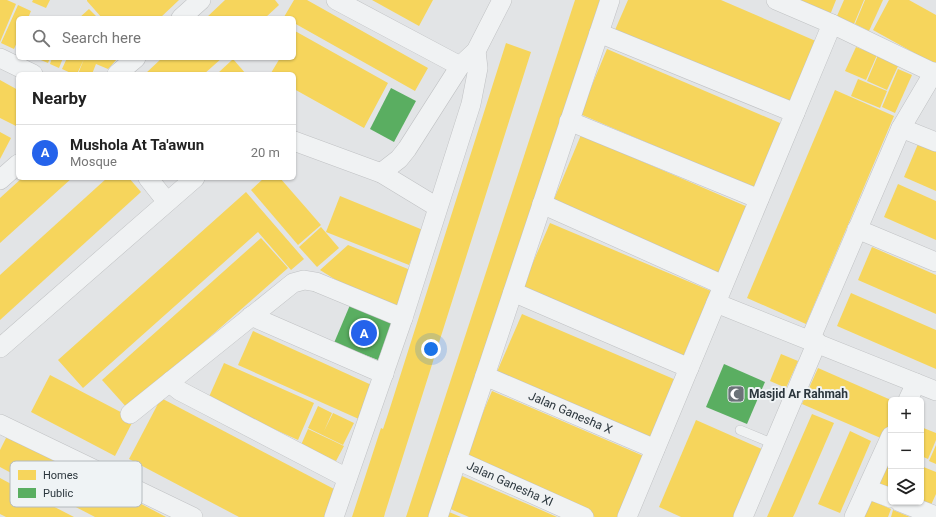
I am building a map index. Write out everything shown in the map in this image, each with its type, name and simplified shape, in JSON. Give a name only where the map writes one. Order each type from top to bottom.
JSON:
[{"type":"street","points":[[183,16],[201,0]]},
{"type":"street","points":[[336,0],[460,66]]},
{"type":"street","points":[[381,173],[398,160],[407,149],[460,66],[476,51],[502,0]]},
{"type":"street","points":[[438,517],[610,0]]},
{"type":"street","points":[[743,517],[774,444],[857,229],[901,128],[935,73],[832,24],[776,0]]},
{"type":"street","points":[[627,517],[832,24]]},
{"type":"street","points":[[599,33],[795,113]]},
{"type":"street","points":[[334,517],[403,318],[471,104],[478,68],[476,51]]},
{"type":"street","points":[[0,58],[29,72]]},
{"type":"street","points":[[120,72],[134,60]]},
{"type":"street","points":[[570,121],[759,199]]},
{"type":"street","points":[[901,128],[936,142]]},
{"type":"street","points":[[296,142],[381,173],[438,207]]},
{"type":"street","points":[[0,180],[16,166]]},
{"type":"street","points":[[150,180],[167,202]]},
{"type":"street","points":[[0,348],[193,180]]},
{"type":"street","points":[[542,204],[723,285]]},
{"type":"street","points":[[857,229],[936,262]]},
{"type":"street","points":[[130,414],[293,283],[304,280],[316,282],[403,318]]},
{"type":"street","points":[[513,292],[689,368]]},
{"type":"street","points":[[716,303],[936,390]]},
{"type":"street","points":[[251,316],[384,374]]},
{"type":"street","name":"Jalan Ganesha X","points":[[485,376],[655,449]]},
{"type":"street","points":[[171,381],[180,391],[347,478]]},
{"type":"street","points":[[909,397],[916,382]]},
{"type":"street","points":[[0,424],[77,461]]},
{"type":"street","points":[[854,517],[888,442]]},
{"type":"street","name":"Jalan Ganesha XI","points":[[457,460],[584,517]]},
{"type":"street","points":[[867,488],[888,497]]},
{"type":"street","points":[[142,492],[193,517]]},
{"type":"street","points":[[908,505],[936,516]]},
{"type":"lane","points":[[740,430],[774,444]]},
{"type":"building: Homes","points":[[0,0],[7,0],[16,4],[0,42]]},
{"type":"building: Homes","points":[[33,0],[50,0],[46,8],[32,2]]},
{"type":"building: Homes","points":[[179,0],[162,16],[100,16],[87,1]]},
{"type":"building: Homes","points":[[225,0],[275,0],[279,5],[267,16],[208,16]]},
{"type":"building: Homes","points":[[294,0],[307,0],[428,68],[415,91],[296,24],[296,16],[285,16]]},
{"type":"building: Homes","points":[[372,0],[433,0],[419,26]]},
{"type":"building: Homes","points":[[575,0],[600,0],[430,517],[406,517]]},
{"type":"building: Homes","points":[[628,0],[721,0],[818,42],[791,105],[615,30]]},
{"type":"building: Homes","points":[[797,0],[836,0],[830,15]]},
{"type":"building: Homes","points":[[844,0],[864,0],[854,24],[837,16]]},
{"type":"building: Homes","points":[[865,0],[883,0],[869,31],[855,24]]},
{"type":"building: Homes","points":[[889,0],[909,0],[936,15],[936,65],[873,30]]},
{"type":"building: Homes","points":[[18,5],[31,11],[29,16],[16,16],[16,44],[14,49],[1,43]]},
{"type":"building: Homes","points":[[89,9],[96,16],[81,16]]},
{"type":"building: Homes","points":[[296,32],[388,83],[364,128],[296,90],[296,72],[272,72],[279,60],[296,60]]},
{"type":"building: Homes","points":[[506,43],[531,52],[384,517],[352,517],[381,428],[383,429],[389,411]]},
{"type":"building: Homes","points":[[856,47],[877,55],[866,80],[845,71]]},
{"type":"building: Homes","points":[[607,49],[787,126],[760,191],[580,114]]},
{"type":"building: Homes","points":[[878,55],[899,64],[887,90],[867,81]]},
{"type":"building: Homes","points":[[41,60],[49,60],[48,63]]},
{"type":"building: Homes","points":[[51,60],[62,60],[59,68],[50,64]]},
{"type":"building: Homes","points":[[66,60],[84,60],[78,72],[69,72],[62,69]]},
{"type":"building: Homes","points":[[84,60],[116,60],[108,69],[96,64],[93,72],[79,72]]},
{"type":"building: Homes","points":[[160,60],[220,60],[206,72],[147,72]]},
{"type":"building: Homes","points":[[232,60],[234,60],[244,72],[219,72]]},
{"type":"building: Homes","points":[[898,69],[912,75],[895,113],[882,107]]},
{"type":"building: Homes","points":[[858,79],[887,91],[880,108],[851,96]]},
{"type":"building: Homes","points":[[0,80],[16,89],[16,126],[0,118]]},
{"type":"building: Homes","points":[[835,90],[894,116],[806,324],[747,298]]},
{"type":"building: Homes","points":[[0,132],[11,138],[0,159]]},
{"type":"building: Homes","points":[[581,135],[757,211],[728,279],[552,204]]},
{"type":"building: Homes","points":[[918,144],[936,152],[936,191],[904,177]]},
{"type":"building: Homes","points":[[20,180],[70,180],[0,243],[0,198]]},
{"type":"building: Homes","points":[[105,180],[131,180],[141,192],[0,320],[0,275]]},
{"type":"building: Homes","points":[[262,180],[282,180],[321,225],[298,245],[251,190]]},
{"type":"building: Homes","points":[[898,184],[936,201],[936,240],[884,217]]},
{"type":"building: Homes","points":[[246,192],[304,259],[291,270],[258,232],[83,388],[58,360]]},
{"type":"building: Homes","points":[[340,196],[423,230],[409,265],[326,232]]},
{"type":"building: Homes","points":[[550,223],[711,291],[683,357],[522,288]]},
{"type":"building: Homes","points":[[321,227],[339,248],[317,267],[299,247]]},
{"type":"building: Homes","points":[[261,238],[288,268],[128,409],[102,380]]},
{"type":"building: Homes","points":[[348,245],[413,271],[398,308],[349,288],[320,270]]},
{"type":"building: Homes","points":[[872,247],[936,275],[936,314],[858,280]]},
{"type":"building: Homes","points":[[851,293],[936,330],[936,369],[837,326]]},
{"type":"building: Homes","points":[[522,314],[676,380],[651,441],[496,374]]},
{"type":"building: Homes","points":[[253,331],[376,387],[361,420],[238,365]]},
{"type":"building: Homes","points":[[781,354],[798,361],[786,388],[770,381]]},
{"type":"building: Homes","points":[[224,363],[314,403],[298,440],[208,399]]},
{"type":"building: Homes","points":[[818,368],[888,399],[888,428],[883,439],[802,404]]},
{"type":"building: Homes","points":[[50,375],[134,419],[115,456],[31,412]]},
{"type":"building: Homes","points":[[492,391],[646,457],[621,517],[595,517],[463,460]]},
{"type":"building: Homes","points":[[161,398],[334,489],[326,517],[239,517],[142,466],[142,461],[133,461],[129,459]]},
{"type":"building: Homes","points":[[318,406],[332,413],[324,431],[333,413],[354,423],[343,445],[308,428]]},
{"type":"building: Homes","points":[[812,414],[834,423],[795,513],[793,517],[767,517]]},
{"type":"building: Homes","points":[[696,420],[764,450],[738,517],[681,517],[659,507]]},
{"type":"building: Homes","points":[[924,428],[936,433],[936,440],[928,459],[924,457]]},
{"type":"building: Homes","points":[[308,429],[344,446],[336,461],[301,445]]},
{"type":"building: Homes","points":[[850,431],[871,441],[840,513],[818,504]]},
{"type":"building: Homes","points":[[8,434],[59,461],[10,461],[10,472],[0,467],[0,450]]},
{"type":"building: Homes","points":[[936,445],[936,464],[929,461]]},
{"type":"building: Homes","points":[[888,459],[888,491],[877,486]]},
{"type":"building: Homes","points":[[924,467],[936,472],[936,494],[931,505],[924,502]]},
{"type":"building: Homes","points":[[462,476],[557,517],[469,517],[448,508]]},
{"type":"building: Homes","points":[[0,478],[10,483],[10,507],[55,507],[74,517],[6,517],[0,514]]},
{"type":"building: Homes","points":[[868,499],[891,509],[888,517],[861,517]]},
{"type":"building: Homes","points":[[142,504],[166,517],[95,517],[76,507],[142,507]]},
{"type":"building: Homes","points":[[893,510],[910,517],[891,517]]},
{"type":"building: Homes","points":[[449,512],[461,517],[447,517]]},
{"type":"building: Public","points":[[391,88],[416,101],[394,142],[370,129]]},
{"type":"building: Public","points":[[350,305],[393,323],[378,360],[334,343]]},
{"type":"building: Public","name":"Masjid Ar Rahmah","points":[[724,364],[765,382],[747,424],[706,407]]},
{"type":"place","name":"Mushola At Ta'awun","points":[[364,333]]},
{"type":"place","name":"Masjid Ar Rahmah","points":[[736,394]]}]
